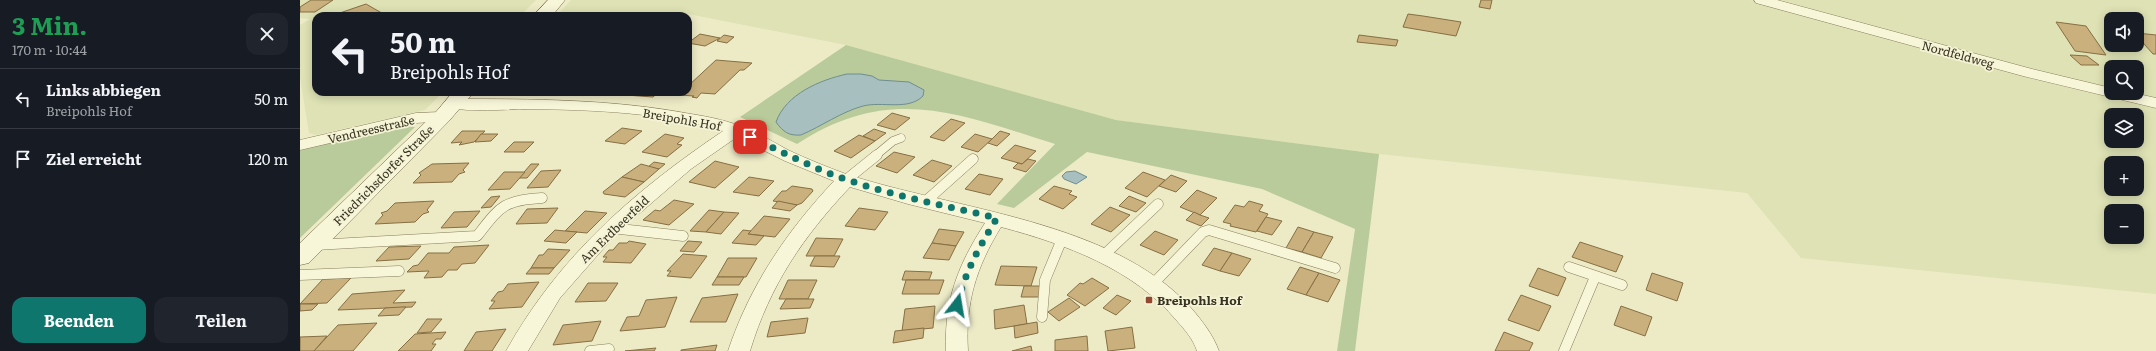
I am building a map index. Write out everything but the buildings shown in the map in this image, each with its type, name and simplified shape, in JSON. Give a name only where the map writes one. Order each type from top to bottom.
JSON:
[{"type":"main road","points":[[546,12],[557,0]]},
{"type":"main road","name":"Friedrichsdorfer Straße","points":[[306,251],[453,104]]},
{"type":"street","name":"Nordfeldweg","points":[[1761,0],[2028,73],[2156,103]]},
{"type":"street","name":"Breipohls Hof","points":[[453,104],[537,104],[616,109],[684,117],[736,130],[790,157],[846,180],[997,218],[1062,238],[1104,256],[1153,284],[1182,311],[1202,337],[1208,351]]},
{"type":"street","name":"Vendreesstraße","points":[[300,145],[416,118],[453,104]]},
{"type":"street","name":"Am Erdbeerfeld","points":[[517,351],[553,293],[611,228],[637,204],[685,165],[736,130]]},
{"type":"street","points":[[739,351],[743,336],[765,284],[801,229],[846,180]]},
{"type":"street","points":[[957,351],[955,331],[957,305],[964,278],[976,252],[997,218]]},
{"type":"lane","points":[[846,180],[893,141],[901,138]]},
{"type":"lane","points":[[926,201],[973,159]]},
{"type":"lane","points":[[306,251],[477,236],[504,204],[521,198],[542,198]]},
{"type":"lane","points":[[1104,256],[1158,204]]},
{"type":"lane","points":[[611,228],[683,236]]},
{"type":"lane","points":[[1153,284],[1203,232],[1209,230],[1334,268]]},
{"type":"lane","points":[[1042,317],[1042,300],[1045,280],[1062,238]]},
{"type":"lane","points":[[1569,267],[1622,285]]},
{"type":"lane","points":[[300,275],[399,271]]},
{"type":"lane","points":[[1564,351],[1595,277]]},
{"type":"lane","points":[[590,351],[609,349]]},
{"type":"green space","points":[[300,0],[536,0],[524,12],[312,12],[312,96],[439,96],[425,110],[316,135],[309,133],[300,77],[300,25],[310,19],[300,18]]},
{"type":"green space","points":[[571,0],[1750,0],[2058,85],[2104,96],[2104,100],[2122,100],[2156,108],[2156,294],[1801,258],[1747,193],[1379,154],[1116,120],[846,45],[692,15],[692,12],[560,12]]},
{"type":"green space","points":[[1781,0],[2156,0],[2156,99],[2144,96],[2144,60],[2104,60],[2104,87],[1897,34]]},
{"type":"green space","points":[[846,45],[1116,120],[1379,154],[1355,351],[1337,351],[1355,229],[1262,189],[1087,152],[1014,208],[997,204],[1055,144],[987,123],[956,115],[925,110],[894,109],[863,114],[831,125],[797,144],[740,117]]},
{"type":"green space","points":[[399,126],[415,127],[300,238],[300,150]]},
{"type":"water","points":[[847,74],[872,76],[879,80],[909,82],[924,90],[923,96],[917,101],[910,103],[863,106],[847,112],[801,135],[787,133],[776,122],[781,112],[796,96],[815,84]]},
{"type":"water","points":[[1075,171],[1087,177],[1076,184],[1064,179],[1062,176],[1066,172]]},
{"type":"place","name":"Breipohls Hof","points":[[1149,300]]},
{"type":"route","points":[[750,137],[790,157],[846,180],[903,196],[997,218],[976,252],[964,278],[957,305]]}]
